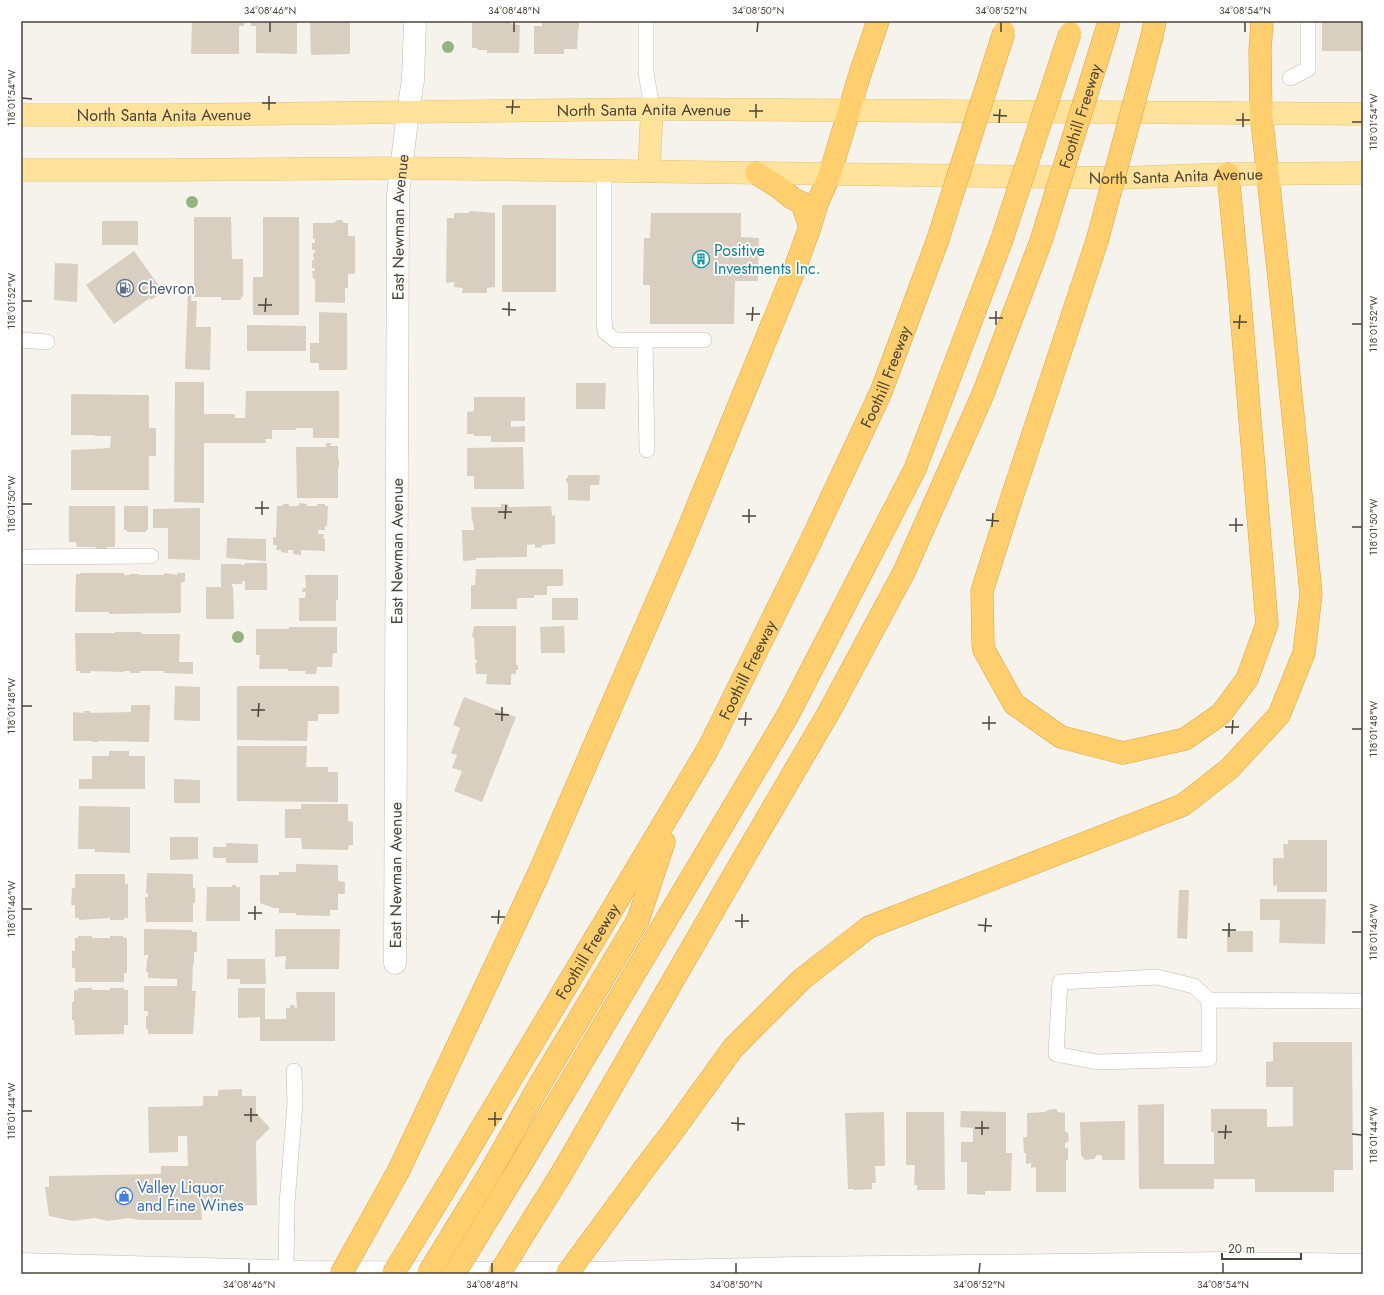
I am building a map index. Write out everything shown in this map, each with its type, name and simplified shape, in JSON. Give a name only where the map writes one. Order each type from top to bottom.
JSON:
[{"type":"highway","points":[[342,1274],[399,1170],[554,839],[684,539],[830,174],[878,21]]},
{"type":"highway","points":[[567,1274],[733,1048],[802,978],[869,927],[1183,805],[1229,769],[1279,714],[1304,653],[1310,594],[1281,297],[1261,113],[1260,51],[1262,21]]},
{"type":"highway","name":"Foothill Freeway","points":[[393,1274],[708,749],[810,543],[881,392],[937,242],[1006,26]]},
{"type":"highway","points":[[454,1274],[517,1171],[788,715],[915,469],[1001,242],[1071,27]]},
{"type":"highway","name":"Foothill Freeway","points":[[499,1274],[563,1171],[829,712],[904,572],[982,394],[1041,241],[1107,28]]},
{"type":"highway","points":[[1154,28],[1097,241],[982,591],[984,650],[1014,704],[1061,737],[1123,753],[1185,739],[1221,714],[1247,679],[1267,624],[1228,174]]},
{"type":"highway","points":[[756,173],[792,198],[802,203],[810,227]]},
{"type":"highway","points":[[428,1274],[491,1171],[540,1084],[638,920],[676,804]]},
{"type":"main road","name":"North Santa Anita Avenue","points":[[21,115],[170,116],[652,109],[1363,114]]},
{"type":"main road","points":[[649,171],[652,109]]},
{"type":"main road","name":"North Santa Anita Avenue","points":[[21,170],[401,168],[1119,178],[1228,174],[1363,173]]},
{"type":"street","name":"East Newman Avenue","points":[[395,963],[398,212],[401,168],[414,69],[415,21]]},
{"type":"street","points":[[21,1264],[286,1272],[589,1273],[1195,1269],[1363,1265]]},
{"type":"lane","points":[[646,21],[646,72],[652,109]]},
{"type":"lane","points":[[1290,78],[1308,69],[1308,21]]},
{"type":"lane","points":[[594,171],[605,332],[615,340],[704,340]]},
{"type":"lane","points":[[21,340],[47,342]]},
{"type":"lane","points":[[645,340],[647,450]]},
{"type":"lane","points":[[21,557],[151,556]]},
{"type":"lane","points":[[1209,1000],[1209,1059],[1097,1062],[1056,1054],[1060,982],[1157,977],[1194,986],[1209,1000],[1363,1001]]},
{"type":"lane","points":[[286,1272],[287,1203],[295,1103],[294,1071]]},
{"type":"building","points":[[192,21],[245,21],[244,26],[239,26],[239,54],[191,54]]},
{"type":"building","points":[[251,21],[297,21],[297,54],[256,53],[256,26],[251,26]]},
{"type":"building","points":[[310,21],[350,21],[350,54],[311,55]]},
{"type":"building","points":[[472,21],[511,21],[511,24],[520,25],[519,53],[487,53],[487,50],[477,50],[477,48],[472,48]]},
{"type":"building","points":[[542,21],[579,21],[577,49],[564,49],[564,54],[534,54],[534,26],[542,26]]},
{"type":"building","points":[[1322,21],[1361,21],[1361,41],[1363,41],[1363,50],[1322,51]]},
{"type":"building","points":[[502,205],[556,205],[556,292],[502,292]]},
{"type":"building","points":[[469,211],[495,213],[495,287],[487,288],[487,293],[462,293],[463,288],[454,287],[454,282],[446,283],[447,218],[454,218],[454,213],[469,213]]},
{"type":"building","name":"Positive Investments Inc.","points":[[651,213],[741,213],[741,237],[759,238],[758,281],[735,281],[734,324],[650,324],[650,285],[643,285],[644,238],[650,238]]},
{"type":"building","points":[[194,217],[231,217],[232,259],[243,259],[243,297],[241,297],[241,300],[221,300],[221,297],[194,297]]},
{"type":"building","points":[[263,217],[299,217],[299,315],[253,315],[253,277],[263,277]]},
{"type":"building","points":[[337,220],[342,220],[344,223],[348,223],[348,236],[355,236],[355,274],[348,274],[348,288],[345,288],[345,303],[315,302],[315,279],[313,279],[312,271],[315,271],[315,268],[312,268],[312,260],[314,260],[313,253],[315,253],[315,250],[312,250],[312,243],[315,243],[315,239],[313,239],[313,223],[334,223]]},
{"type":"building","points":[[102,221],[138,221],[138,245],[102,245]]},
{"type":"building","points":[[134,251],[162,290],[159,292],[160,294],[151,300],[150,298],[114,324],[86,285]]},
{"type":"building","points":[[55,263],[78,264],[77,302],[54,300]]},
{"type":"building","points":[[188,289],[192,289],[191,301],[197,301],[196,327],[211,327],[210,370],[185,369]]},
{"type":"building","points":[[319,312],[347,313],[347,370],[319,370],[319,363],[310,363],[310,343],[319,343]]},
{"type":"building","points":[[247,325],[306,326],[306,351],[247,351]]},
{"type":"building","points":[[175,382],[204,382],[204,414],[235,414],[235,418],[245,418],[246,391],[339,391],[339,438],[313,438],[313,428],[296,428],[296,430],[272,430],[272,439],[265,439],[266,443],[204,443],[204,503],[174,502]]},
{"type":"building","points":[[576,383],[606,383],[605,409],[576,409]]},
{"type":"building","points":[[71,394],[149,395],[149,428],[156,428],[156,456],[149,456],[149,490],[71,490],[71,450],[110,448],[111,436],[71,435]]},
{"type":"building","points":[[474,397],[525,397],[525,421],[511,421],[511,427],[525,426],[525,442],[491,442],[491,436],[474,436],[474,434],[467,434],[467,412],[474,411]]},
{"type":"building","points":[[326,443],[331,443],[330,446],[338,446],[338,498],[297,498],[296,447],[326,447]]},
{"type":"building","points":[[523,447],[524,489],[474,489],[474,476],[467,476],[467,448]]},
{"type":"building","points":[[568,475],[600,475],[599,485],[590,485],[590,501],[568,500],[568,482],[566,483],[566,478],[568,478]]},
{"type":"building","points":[[299,503],[307,504],[307,506],[325,504],[325,506],[328,506],[327,526],[325,526],[325,530],[318,530],[318,534],[324,534],[323,539],[325,539],[325,551],[301,550],[301,555],[293,554],[293,550],[288,550],[288,553],[281,552],[281,550],[276,550],[277,545],[273,545],[273,537],[276,537],[277,506],[289,504],[289,506],[299,506]]},
{"type":"building","points":[[501,504],[508,504],[509,507],[551,506],[552,516],[555,515],[555,544],[542,545],[542,547],[535,548],[535,544],[527,545],[527,557],[475,558],[476,560],[463,561],[462,530],[474,530],[471,507],[501,507]]},
{"type":"building","points":[[69,506],[115,506],[115,547],[107,547],[107,550],[96,550],[96,547],[77,547],[76,542],[69,542]]},
{"type":"building","points":[[124,506],[148,506],[148,530],[146,530],[146,532],[127,532],[127,530],[124,530]]},
{"type":"building","points":[[200,508],[200,560],[168,559],[168,528],[153,528],[153,509]]},
{"type":"building","points":[[227,538],[266,539],[266,561],[226,558]]},
{"type":"building","points":[[245,563],[267,563],[267,590],[245,590],[245,581],[242,581],[242,584],[232,584],[234,619],[206,619],[206,587],[221,587],[221,564],[245,565]]},
{"type":"building","points":[[476,569],[563,569],[563,586],[547,586],[547,595],[534,595],[534,598],[517,598],[517,609],[471,609],[471,585],[475,585]]},
{"type":"building","points":[[164,573],[177,575],[177,573],[185,573],[185,582],[181,582],[181,613],[109,614],[109,612],[75,612],[76,574],[164,575]]},
{"type":"building","points":[[305,575],[338,575],[336,621],[299,621],[299,598],[305,598],[306,592],[302,592],[303,588],[306,588]]},
{"type":"building","points":[[552,598],[578,598],[578,620],[552,620]]},
{"type":"building","points":[[474,626],[516,626],[516,665],[518,665],[518,670],[516,670],[516,674],[511,674],[511,685],[486,684],[487,674],[476,674],[475,663],[477,663],[477,660],[475,660],[474,637],[472,637]]},
{"type":"building","points":[[564,626],[565,653],[541,653],[540,627]]},
{"type":"building","points":[[289,627],[337,627],[337,653],[333,653],[332,667],[317,667],[316,674],[305,674],[306,671],[288,671],[288,669],[259,669],[260,655],[256,655],[256,629],[289,629]]},
{"type":"building","points":[[115,632],[180,634],[179,662],[193,662],[193,674],[164,673],[164,671],[140,671],[140,673],[130,673],[130,671],[90,671],[91,673],[80,673],[80,671],[76,671],[75,633]]},
{"type":"building","points":[[175,686],[200,687],[200,721],[174,720]]},
{"type":"building","points":[[237,686],[339,686],[339,714],[318,714],[318,721],[308,721],[307,741],[237,740]]},
{"type":"building","points":[[464,697],[516,717],[482,802],[454,791],[462,771],[452,768],[457,755],[451,753],[460,728],[453,725]]},
{"type":"building","points":[[131,705],[150,705],[149,742],[73,741],[73,712],[131,712]]},
{"type":"building","points":[[237,746],[307,746],[306,767],[328,767],[328,772],[338,772],[338,802],[237,801]]},
{"type":"building","points":[[109,751],[129,751],[129,756],[145,756],[145,789],[79,789],[79,779],[92,779],[92,756],[109,756]]},
{"type":"building","points":[[174,779],[200,780],[200,803],[174,803]]},
{"type":"building","points":[[301,804],[348,804],[348,821],[353,822],[353,845],[349,845],[348,850],[302,849],[301,838],[285,838],[285,809],[301,809]]},
{"type":"building","points":[[79,806],[130,807],[130,853],[95,852],[95,849],[78,849]]},
{"type":"building","points":[[170,837],[198,837],[198,859],[170,860]]},
{"type":"building","points":[[1288,840],[1327,840],[1327,892],[1277,892],[1277,885],[1273,886],[1273,858],[1284,858],[1283,844],[1288,844]]},
{"type":"building","points":[[226,843],[258,844],[258,863],[226,863],[226,858],[213,858],[213,847],[226,847]]},
{"type":"building","points":[[296,864],[338,865],[338,881],[345,882],[345,894],[338,894],[338,910],[330,910],[330,916],[296,915],[296,913],[279,913],[279,908],[274,908],[260,903],[260,875],[279,875],[279,872],[296,872]]},
{"type":"building","points":[[147,873],[193,874],[195,903],[193,903],[193,922],[146,922],[145,897],[148,897],[148,893],[146,893]]},
{"type":"building","points":[[75,874],[125,874],[125,884],[128,884],[128,918],[124,918],[124,920],[110,920],[110,918],[79,920],[79,918],[75,918],[75,905],[71,905],[72,888],[75,888]]},
{"type":"building","points":[[232,885],[240,887],[240,921],[206,921],[207,887],[232,887]]},
{"type":"building","points":[[1179,890],[1189,890],[1187,939],[1177,938]]},
{"type":"building","points":[[1260,899],[1326,899],[1325,944],[1279,943],[1280,920],[1260,920]]},
{"type":"building","points":[[144,929],[192,930],[192,932],[197,932],[197,952],[194,952],[193,964],[192,991],[196,991],[193,1034],[148,1034],[148,1029],[146,1029],[146,1016],[148,1016],[148,1011],[144,1011],[144,986],[177,986],[177,979],[148,978],[148,972],[146,972],[148,955],[144,955]]},
{"type":"building","points":[[275,929],[340,929],[339,969],[285,969],[286,956],[275,957]]},
{"type":"building","points":[[1227,931],[1253,931],[1253,952],[1227,952]]},
{"type":"building","points":[[78,936],[110,938],[110,936],[123,936],[127,938],[127,973],[124,973],[124,982],[75,982],[75,968],[72,968],[72,951],[75,951],[75,938],[78,938]]},
{"type":"building","points":[[227,959],[265,959],[266,984],[240,984],[240,979],[227,979]]},
{"type":"building","points":[[78,988],[110,990],[110,988],[124,988],[124,990],[128,990],[128,1025],[124,1025],[124,1034],[75,1035],[74,1020],[72,1020],[72,1002],[74,1002],[74,990],[78,990]]},
{"type":"building","points":[[238,988],[265,988],[265,1019],[286,1019],[286,1008],[290,1008],[290,1005],[294,1005],[295,1008],[297,1008],[296,992],[335,992],[335,1041],[260,1041],[260,1017],[238,1018]]},
{"type":"building","points":[[1273,1042],[1352,1042],[1353,1170],[1334,1170],[1334,1192],[1255,1192],[1255,1179],[1214,1179],[1214,1189],[1139,1189],[1138,1105],[1164,1104],[1164,1164],[1214,1164],[1214,1132],[1211,1132],[1211,1109],[1267,1109],[1267,1127],[1293,1126],[1293,1087],[1266,1087],[1266,1062],[1273,1061]]},
{"type":"building","points":[[242,1089],[242,1096],[256,1096],[256,1113],[270,1128],[256,1142],[257,1205],[235,1206],[234,1200],[225,1200],[225,1205],[201,1205],[202,1220],[140,1220],[128,1218],[108,1221],[95,1218],[73,1221],[49,1216],[45,1187],[49,1187],[49,1176],[161,1174],[161,1166],[188,1166],[187,1136],[178,1136],[178,1152],[149,1153],[148,1107],[203,1106],[203,1096],[218,1096],[218,1090]]},
{"type":"building","points":[[1056,1109],[1058,1112],[1065,1113],[1065,1131],[1068,1133],[1069,1141],[1065,1143],[1065,1148],[1068,1148],[1068,1160],[1066,1160],[1066,1192],[1036,1192],[1036,1167],[1031,1168],[1031,1163],[1026,1164],[1026,1153],[1024,1153],[1023,1137],[1027,1137],[1027,1113],[1045,1112]]},
{"type":"building","points":[[961,1111],[1006,1112],[1006,1153],[1012,1153],[1011,1191],[985,1191],[985,1195],[967,1194],[967,1162],[961,1162],[961,1142],[973,1142],[973,1128],[960,1127]]},
{"type":"building","points":[[884,1112],[885,1166],[875,1166],[876,1183],[872,1183],[872,1189],[848,1189],[845,1113]]},
{"type":"building","points":[[906,1112],[944,1112],[945,1190],[917,1190],[917,1185],[914,1185],[915,1165],[906,1165]]},
{"type":"building","points":[[1125,1121],[1125,1160],[1102,1160],[1102,1155],[1097,1155],[1094,1159],[1085,1160],[1081,1155],[1080,1122]]},
{"type":"place","name":"Positive Investments Inc.","points":[[701,259]]},
{"type":"place","name":"Chevron","points":[[125,288]]},
{"type":"place","name":"Valley Liquor and Fine Wines","points":[[124,1196]]}]
